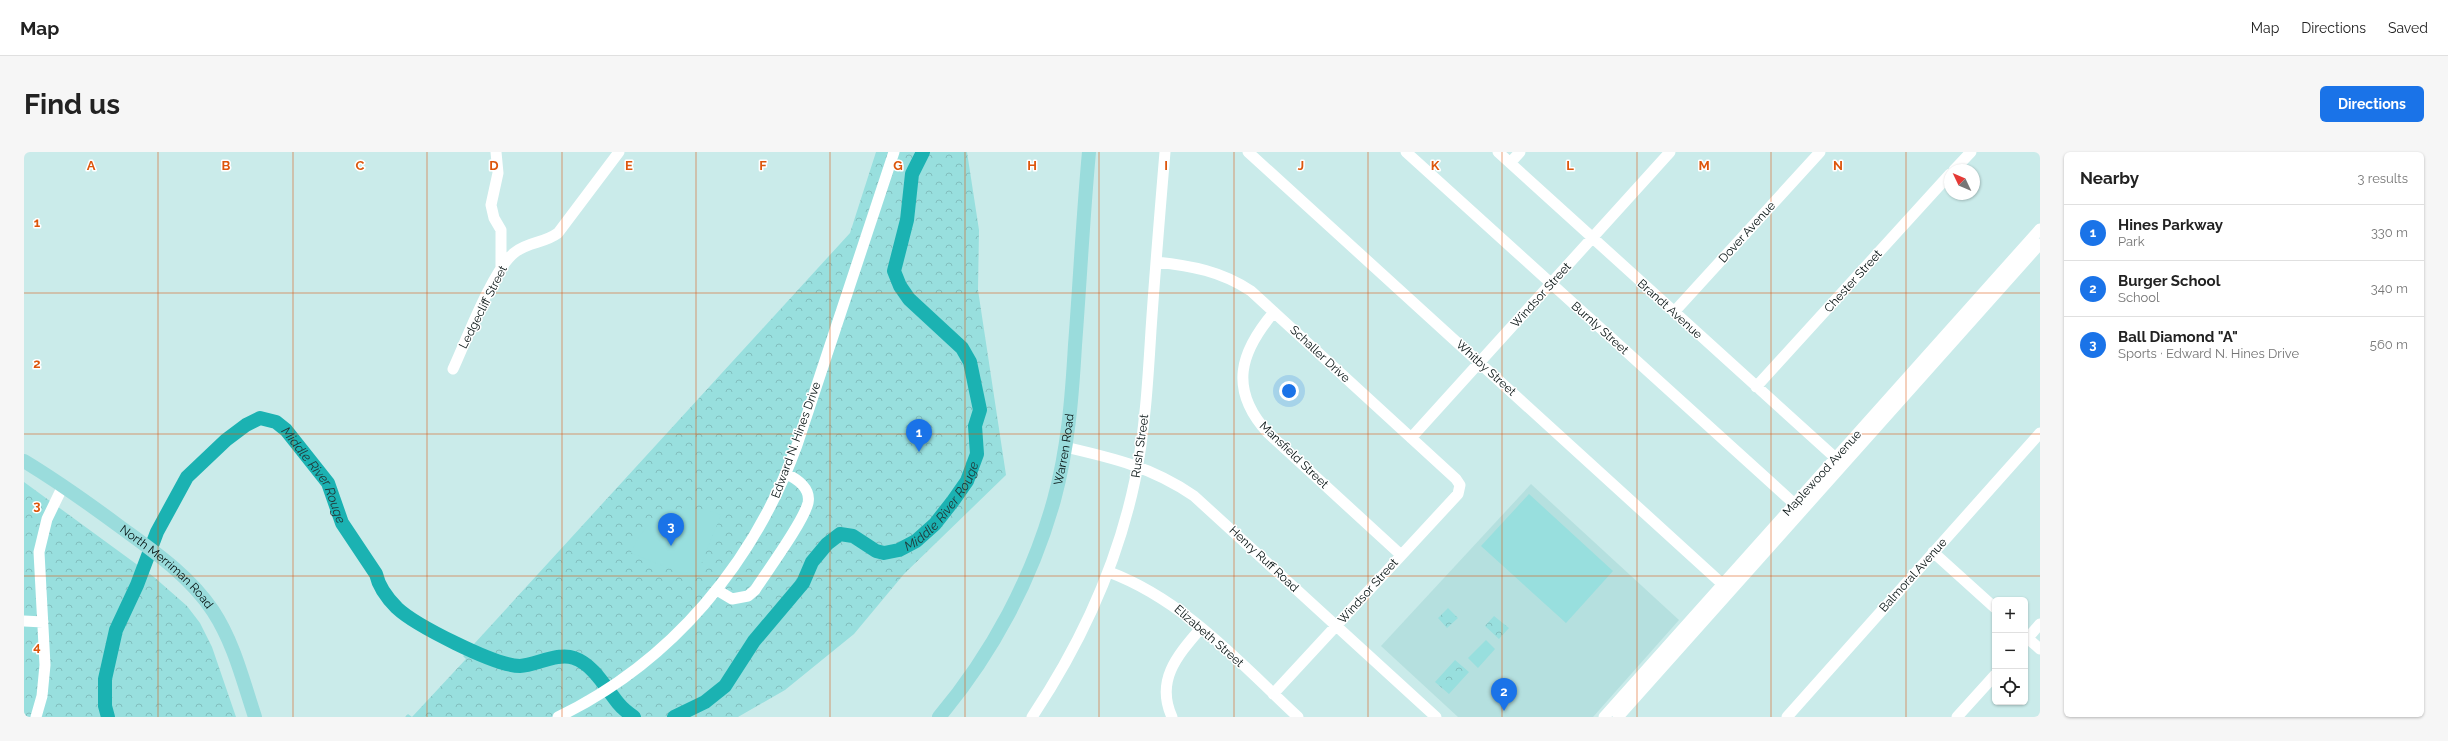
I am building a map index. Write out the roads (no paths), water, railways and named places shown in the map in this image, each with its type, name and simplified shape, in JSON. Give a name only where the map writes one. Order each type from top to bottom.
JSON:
[{"type":"main road","name":"Warren Road","points":[[939,717],[979,664],[1024,582],[1044,531],[1054,499],[1065,447],[1072,394],[1089,152]]},
{"type":"main road","name":"North Merriman Road","points":[[24,461],[63,486],[162,558],[198,592],[224,630],[236,656],[255,717]]},
{"type":"street","points":[[496,152],[498,173],[492,205],[494,218],[501,230],[501,266]]},
{"type":"street","name":"Ledgecliff Street","points":[[453,369],[501,266],[528,243],[546,240],[558,233],[619,152]]},
{"type":"street","name":"Edward N. Hines Drive","points":[[558,717],[592,699],[619,682],[669,642],[717,590],[750,543],[786,474],[894,152]]},
{"type":"street","name":"Rush Street","points":[[1032,717],[1072,652],[1109,572],[1131,496],[1138,465],[1146,402],[1165,152]]},
{"type":"street","name":"Whitby Street","points":[[1248,152],[1726,587]]},
{"type":"street","name":"Burnly Street","points":[[1406,152],[1798,507]]},
{"type":"street","name":"Brandt Avenue","points":[[1498,152],[1839,462]]},
{"type":"street","points":[[1510,163],[1520,152]]},
{"type":"street","name":"Windsor Street","points":[[1412,438],[1670,152]]},
{"type":"street","name":"Dover Avenue","points":[[1674,312],[1820,152]]},
{"type":"street","points":[[1959,164],[1970,152]]},
{"type":"street","name":"Chester Street","points":[[1756,387],[1944,181]]},
{"type":"street","name":"Maplewood Avenue","points":[[1940,349],[2040,229]]},
{"type":"street","name":"Maplewood Avenue","points":[[1604,717],[1726,587],[1940,349],[2040,244]]},
{"type":"street","name":"Schaller Drive","points":[[1156,262],[1194,266],[1221,274],[1251,292],[1456,479],[1460,487]]},
{"type":"street","name":"Mansfield Street","points":[[1274,312],[1254,337],[1244,361],[1243,387],[1253,413],[1268,433],[1401,555]]},
{"type":"street","name":"Balmoral Avenue","points":[[1787,717],[2040,433]]},
{"type":"street","name":"Henry Ruff Road","points":[[1065,447],[1138,465],[1171,481],[1209,508],[1436,717]]},
{"type":"street","points":[[717,590],[732,599],[748,596],[755,590],[796,527],[808,503],[807,490],[799,480],[786,474]]},
{"type":"street","points":[[36,717],[42,696],[45,665],[38,552],[47,519],[63,486]]},
{"type":"street","name":"Windsor Street","points":[[1273,694],[1458,494],[1460,487]]},
{"type":"street","points":[[1933,552],[1992,605]]},
{"type":"street","name":"Elizabeth Street","points":[[1109,572],[1135,582],[1158,595],[1201,628],[1298,717]]},
{"type":"street","name":"Maplewood Avenue","points":[[1618,717],[1726,587]]},
{"type":"street","points":[[24,621],[43,622]]},
{"type":"street","points":[[2028,636],[2040,624]]},
{"type":"street","points":[[1172,717],[1166,698],[1168,675],[1179,653],[1201,628]]},
{"type":"street","points":[[2028,640],[2040,649]]},
{"type":"street","points":[[1957,717],[1992,678]]},
{"type":"waterway","name":"Middle River Rouge","points":[[674,717],[705,702],[725,686],[754,641],[803,583],[812,562],[827,544],[840,534],[853,536],[876,551],[884,553],[899,550],[916,541],[935,524],[967,481],[977,454],[975,426],[980,410],[970,362],[962,348],[909,299],[900,286],[894,271],[907,220],[912,174],[923,152]]},
{"type":"waterway","name":"Middle River Rouge","points":[[108,717],[105,706],[105,679],[116,630],[137,585],[157,532],[187,477],[226,440],[246,425],[260,418],[276,422],[286,430],[328,483],[342,523],[376,574],[379,584],[384,592],[397,608],[437,634],[475,652],[508,664],[520,666],[561,657],[574,658],[581,661],[599,677],[620,705],[634,717]]},
{"type":"place","name":"Hines Parkway","points":[[919,452]]},
{"type":"place","name":"Ball Diamond \"A\"","points":[[671,546]]},
{"type":"place","name":"Burger School","points":[[1504,711]]}]
